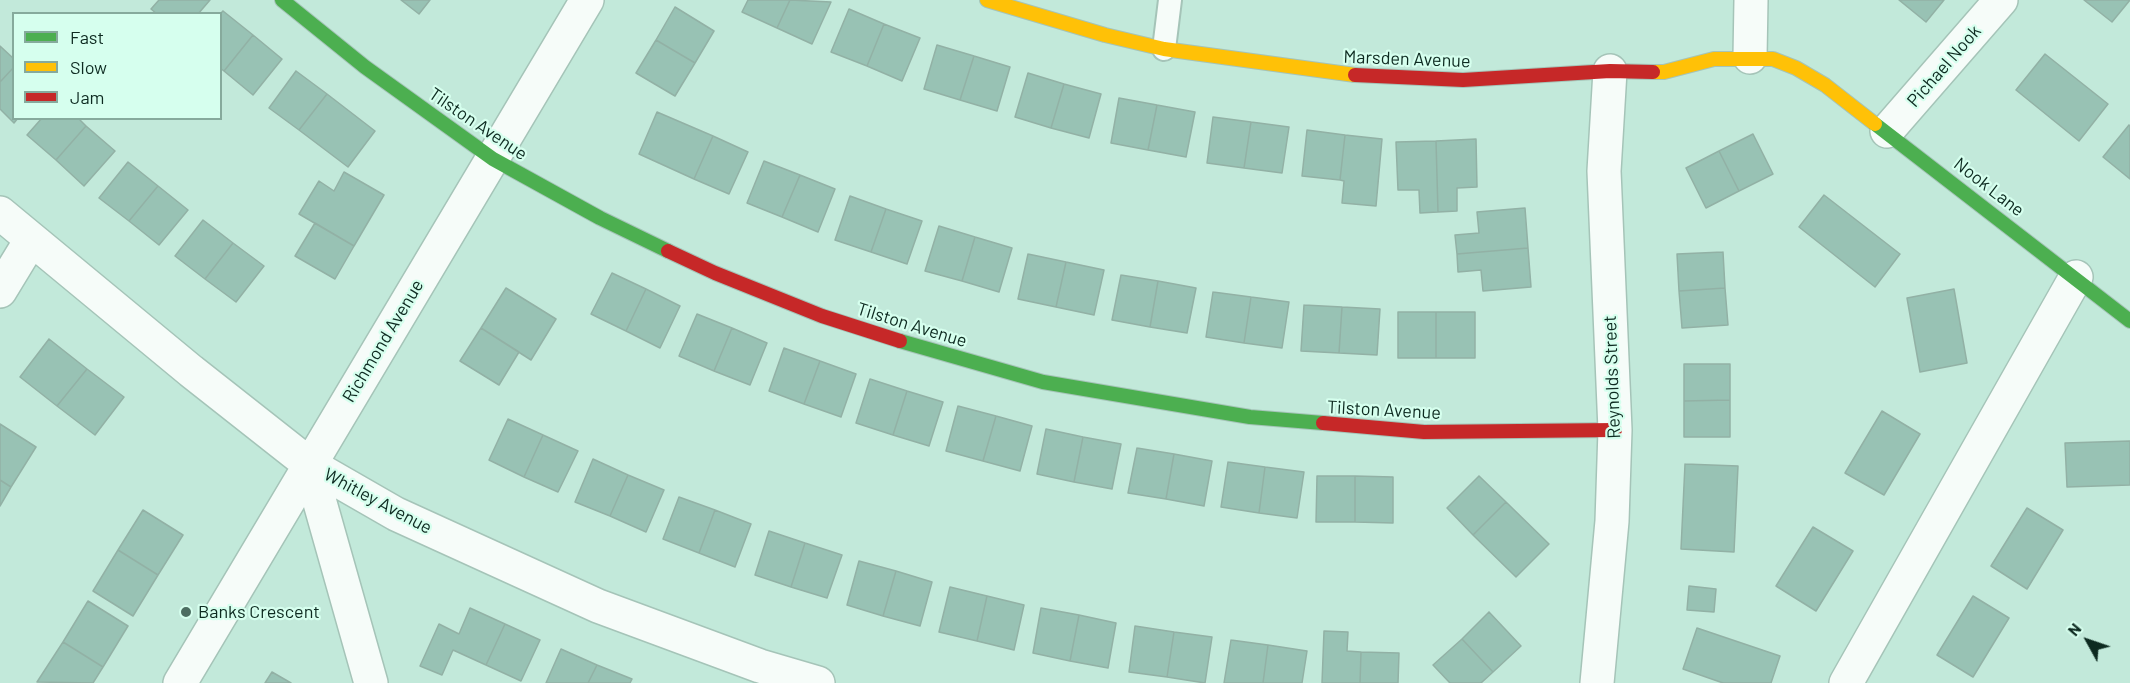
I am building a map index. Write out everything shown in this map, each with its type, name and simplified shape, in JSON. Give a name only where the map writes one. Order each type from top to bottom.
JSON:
[{"type":"street","name":"Tilston Avenue","points":[[282,0],[365,68],[493,159],[600,218],[726,278],[843,323],[939,354],[1043,382],[1179,406],[1337,426],[1424,432],[1615,430]]},
{"type":"street","name":"Richmond Avenue","points":[[180,683],[587,0]]},
{"type":"street","name":"Marsden Avenue","points":[[987,0],[1105,35],[1164,49],[1334,74],[1463,80],[1610,71],[1664,72],[1714,59],[1750,57],[1773,59],[1796,68],[1825,85]]},
{"type":"street","points":[[1750,57],[1751,0]]},
{"type":"street","name":"Pichael Nook","points":[[1887,131],[2001,0]]},
{"type":"street","name":"Reynolds Street","points":[[1597,683],[1612,521],[1615,430],[1604,171],[1610,71]]},
{"type":"street","name":"Nook Lane","points":[[1825,85],[2130,321]]},
{"type":"street","name":"Whitley Avenue","points":[[0,213],[309,464],[396,514],[598,606],[760,666],[818,683]]},
{"type":"street","points":[[0,291],[31,240]]},
{"type":"street","points":[[1846,683],[2076,277]]},
{"type":"street","points":[[309,464],[371,683]]},
{"type":"lane","points":[[1164,49],[1170,0]]},
{"type":"building","points":[[159,0],[210,0],[200,12],[155,12],[151,9]]},
{"type":"building","points":[[401,0],[430,0],[419,14]]},
{"type":"building","points":[[748,0],[790,0],[777,28],[742,12]]},
{"type":"building","points":[[790,0],[831,2],[812,44],[777,28]]},
{"type":"building","points":[[1899,0],[1944,0],[1926,22]]},
{"type":"building","points":[[2084,0],[2130,0],[2112,22]]},
{"type":"building","points":[[675,7],[714,31],[695,63],[656,40]]},
{"type":"building","points":[[849,9],[884,24],[867,66],[831,52]]},
{"type":"building","points":[[222,12],[253,35],[224,71],[222,70]]},
{"type":"building","points":[[884,24],[920,38],[902,81],[867,66]]},
{"type":"building","points":[[253,35],[282,59],[253,95],[224,71]]},
{"type":"building","points":[[656,40],[695,63],[675,96],[636,73]]},
{"type":"building","points":[[937,45],[974,56],[960,100],[924,89]]},
{"type":"building","points":[[0,46],[12,57],[12,69],[0,82]]},
{"type":"building","points":[[2045,54],[2108,104],[2079,141],[2016,90]]},
{"type":"building","points":[[974,56],[1010,67],[997,111],[960,100]]},
{"type":"building","points":[[12,69],[12,120],[16,120],[14,123],[0,109],[0,82]]},
{"type":"building","points":[[296,71],[327,94],[299,130],[269,108]]},
{"type":"building","points":[[1028,73],[1064,84],[1051,128],[1015,117]]},
{"type":"building","points":[[1064,84],[1101,94],[1089,138],[1051,128]]},
{"type":"building","points":[[327,94],[375,131],[348,167],[299,130]]},
{"type":"building","points":[[1119,98],[1157,105],[1148,150],[1111,143]]},
{"type":"building","points":[[1157,105],[1195,112],[1186,157],[1148,150]]},
{"type":"building","points":[[657,112],[713,136],[694,179],[639,154]]},
{"type":"building","points":[[1213,117],[1251,122],[1244,168],[1207,163]]},
{"type":"building","points":[[40,120],[80,120],[86,126],[56,160],[27,135]]},
{"type":"building","points":[[1251,122],[1289,127],[1282,173],[1244,168]]},
{"type":"building","points":[[86,126],[115,151],[84,186],[56,160]]},
{"type":"building","points":[[2130,126],[2130,179],[2103,157]]},
{"type":"building","points":[[1307,130],[1345,135],[1340,180],[1302,176]]},
{"type":"building","points":[[1753,134],[1773,174],[1739,191],[1719,151]]},
{"type":"building","points":[[1345,135],[1382,139],[1376,206],[1342,203],[1344,181],[1340,180]]},
{"type":"building","points":[[713,136],[748,152],[729,194],[694,179]]},
{"type":"building","points":[[1476,139],[1477,187],[1457,188],[1457,211],[1438,212],[1436,141]]},
{"type":"building","points":[[1436,141],[1438,212],[1420,213],[1419,190],[1398,190],[1396,142]]},
{"type":"building","points":[[1719,151],[1739,191],[1706,208],[1686,168]]},
{"type":"building","points":[[764,161],[800,175],[782,217],[747,203]]},
{"type":"building","points":[[128,162],[158,186],[129,221],[99,198]]},
{"type":"building","points":[[344,172],[384,195],[354,246],[299,214],[319,181],[334,191]]},
{"type":"building","points":[[800,175],[835,189],[818,232],[782,217]]},
{"type":"building","points":[[158,186],[188,210],[159,245],[129,221]]},
{"type":"building","points":[[1824,195],[1900,254],[1875,287],[1799,227]]},
{"type":"building","points":[[850,196],[886,209],[871,252],[835,240]]},
{"type":"building","points":[[1525,208],[1528,248],[1457,254],[1455,235],[1479,233],[1477,212]]},
{"type":"building","points":[[886,209],[922,221],[907,264],[871,252]]},
{"type":"building","points":[[203,220],[233,243],[205,279],[175,256]]},
{"type":"building","points":[[315,223],[354,246],[335,279],[295,256]]},
{"type":"building","points":[[939,226],[975,237],[962,281],[925,271]]},
{"type":"building","points":[[975,237],[1012,248],[999,292],[962,281]]},
{"type":"building","points":[[233,243],[264,266],[236,302],[205,279]]},
{"type":"building","points":[[1528,248],[1531,287],[1483,291],[1481,270],[1458,272],[1457,254]]},
{"type":"building","points":[[1723,252],[1725,288],[1679,291],[1677,254]]},
{"type":"building","points":[[1028,254],[1066,262],[1056,307],[1018,299]]},
{"type":"building","points":[[1066,262],[1104,270],[1094,315],[1056,307]]},
{"type":"building","points":[[612,273],[646,289],[626,331],[591,314]]},
{"type":"building","points":[[1121,275],[1158,281],[1150,327],[1112,320]]},
{"type":"building","points":[[1158,281],[1196,288],[1187,333],[1150,327]]},
{"type":"building","points":[[506,288],[556,319],[531,360],[481,328]]},
{"type":"building","points":[[1725,288],[1728,325],[1682,328],[1679,291]]},
{"type":"building","points":[[646,289],[680,306],[660,348],[626,331]]},
{"type":"building","points":[[1954,289],[1967,363],[1920,372],[1907,298]]},
{"type":"building","points":[[1213,292],[1251,297],[1244,343],[1206,337]]},
{"type":"building","points":[[1251,297],[1289,302],[1282,348],[1244,343]]},
{"type":"building","points":[[1304,305],[1342,307],[1339,353],[1301,351]]},
{"type":"building","points":[[1342,307],[1380,309],[1377,355],[1339,353]]},
{"type":"building","points":[[1398,312],[1436,312],[1436,358],[1398,358]]},
{"type":"building","points":[[1436,312],[1475,312],[1475,358],[1436,358]]},
{"type":"building","points":[[697,314],[732,328],[714,371],[679,356]]},
{"type":"building","points":[[481,328],[519,352],[499,385],[460,361]]},
{"type":"building","points":[[732,328],[767,343],[750,385],[714,371]]},
{"type":"building","points":[[49,339],[87,369],[57,406],[20,377]]},
{"type":"building","points":[[784,348],[820,361],[804,404],[769,391]]},
{"type":"building","points":[[820,361],[856,374],[841,417],[804,404]]},
{"type":"building","points":[[1684,364],[1730,364],[1730,400],[1684,401]]},
{"type":"building","points":[[87,369],[124,397],[95,435],[57,406]]},
{"type":"building","points":[[870,379],[907,391],[893,435],[856,423]]},
{"type":"building","points":[[907,391],[943,402],[929,446],[893,435]]},
{"type":"building","points":[[1730,400],[1730,437],[1684,437],[1684,401]]},
{"type":"building","points":[[958,406],[996,416],[983,461],[946,451]]},
{"type":"building","points":[[1882,411],[1920,434],[1884,495],[1845,473]]},
{"type":"building","points":[[996,416],[1032,426],[1020,471],[983,461]]},
{"type":"building","points":[[508,419],[543,435],[524,477],[489,460]]},
{"type":"building","points":[[0,424],[36,447],[11,487],[0,480]]},
{"type":"building","points":[[1046,429],[1083,437],[1074,482],[1037,474]]},
{"type":"building","points":[[543,435],[578,451],[558,492],[524,477]]},
{"type":"building","points":[[1083,437],[1121,444],[1112,489],[1074,482]]},
{"type":"building","points":[[2130,441],[2130,485],[2067,487],[2065,443]]},
{"type":"building","points":[[1137,448],[1174,454],[1166,499],[1128,493]]},
{"type":"building","points":[[1174,454],[1212,461],[1204,506],[1166,499]]},
{"type":"building","points":[[593,459],[628,475],[610,516],[575,502]]},
{"type":"building","points":[[1228,462],[1265,467],[1259,513],[1221,507]]},
{"type":"building","points":[[1685,464],[1738,466],[1734,552],[1681,549]]},
{"type":"building","points":[[1265,467],[1304,472],[1297,518],[1259,513]]},
{"type":"building","points":[[628,475],[664,490],[646,532],[610,516]]},
{"type":"building","points":[[1317,476],[1355,476],[1355,522],[1316,522]]},
{"type":"building","points":[[1355,476],[1393,477],[1393,523],[1355,522]]},
{"type":"building","points":[[1479,476],[1506,502],[1473,535],[1447,508]]},
{"type":"building","points":[[0,480],[11,487],[0,506]]},
{"type":"building","points":[[679,497],[715,510],[699,553],[663,539]]},
{"type":"building","points":[[1506,502],[1549,544],[1516,577],[1473,535]]},
{"type":"building","points":[[2027,508],[2063,530],[2027,589],[1991,566]]},
{"type":"building","points":[[143,510],[183,535],[158,575],[118,550]]},
{"type":"building","points":[[715,510],[751,524],[735,567],[699,553]]},
{"type":"building","points":[[1813,527],[1853,551],[1816,611],[1776,586]]},
{"type":"building","points":[[769,531],[805,543],[791,587],[755,575]]},
{"type":"building","points":[[805,543],[842,555],[827,598],[791,587]]},
{"type":"building","points":[[118,550],[158,575],[133,616],[93,591]]},
{"type":"building","points":[[859,561],[896,571],[883,616],[847,605]]},
{"type":"building","points":[[896,571],[932,582],[920,626],[883,616]]},
{"type":"building","points":[[1689,586],[1716,589],[1714,612],[1687,610]]},
{"type":"building","points":[[950,587],[987,596],[977,641],[939,632]]},
{"type":"building","points":[[987,596],[1024,605],[1014,650],[977,641]]},
{"type":"building","points":[[1973,596],[2009,618],[1973,677],[1937,655]]},
{"type":"building","points":[[88,601],[128,626],[103,667],[63,642]]},
{"type":"building","points":[[470,608],[505,624],[486,665],[453,650],[442,675],[420,666],[439,624],[459,634]]},
{"type":"building","points":[[1041,608],[1079,615],[1070,661],[1033,653]]},
{"type":"building","points":[[1489,612],[1521,646],[1493,672],[1462,639]]},
{"type":"building","points":[[1079,615],[1116,623],[1108,668],[1070,661]]},
{"type":"building","points":[[505,624],[540,640],[521,681],[486,665]]},
{"type":"building","points":[[1135,626],[1174,632],[1167,677],[1129,672]]},
{"type":"building","points":[[1697,628],[1780,656],[1771,683],[1723,683],[1683,669]]},
{"type":"building","points":[[1324,631],[1348,632],[1347,651],[1361,652],[1360,683],[1322,683]]},
{"type":"building","points":[[1174,632],[1212,637],[1205,683],[1167,677]]},
{"type":"building","points":[[1462,639],[1493,672],[1481,683],[1450,683],[1433,665]]},
{"type":"building","points":[[1231,640],[1268,645],[1263,683],[1224,683]]},
{"type":"building","points":[[63,642],[103,667],[93,683],[37,682]]},
{"type":"building","points":[[1268,645],[1307,651],[1302,683],[1263,683]]},
{"type":"building","points":[[561,649],[597,665],[588,683],[546,683]]},
{"type":"building","points":[[1361,652],[1399,653],[1398,683],[1360,683]]},
{"type":"building","points":[[597,665],[632,679],[630,683],[588,683]]},
{"type":"building","points":[[272,672],[291,683],[265,683]]},
{"type":"traffic: fast","points":[[282,0],[365,67],[493,159],[600,218],[668,251]]},
{"type":"traffic: fast","points":[[1875,124],[2130,321]]},
{"type":"traffic: fast","points":[[900,341],[1043,382],[1250,417],[1323,423]]},
{"type":"traffic: slow","points":[[987,0],[1105,35],[1164,49],[1355,75]]},
{"type":"traffic: slow","points":[[1653,72],[1664,72],[1714,59],[1773,59],[1796,68],[1825,85],[1875,124]]},
{"type":"traffic: jam","points":[[1355,75],[1463,80],[1610,71],[1653,72]]},
{"type":"traffic: jam","points":[[668,251],[715,273],[822,316],[900,341]]},
{"type":"traffic: jam","points":[[1323,423],[1424,432],[1615,430]]},
{"type":"place","name":"Banks Crescent","points":[[186,612]]}]
